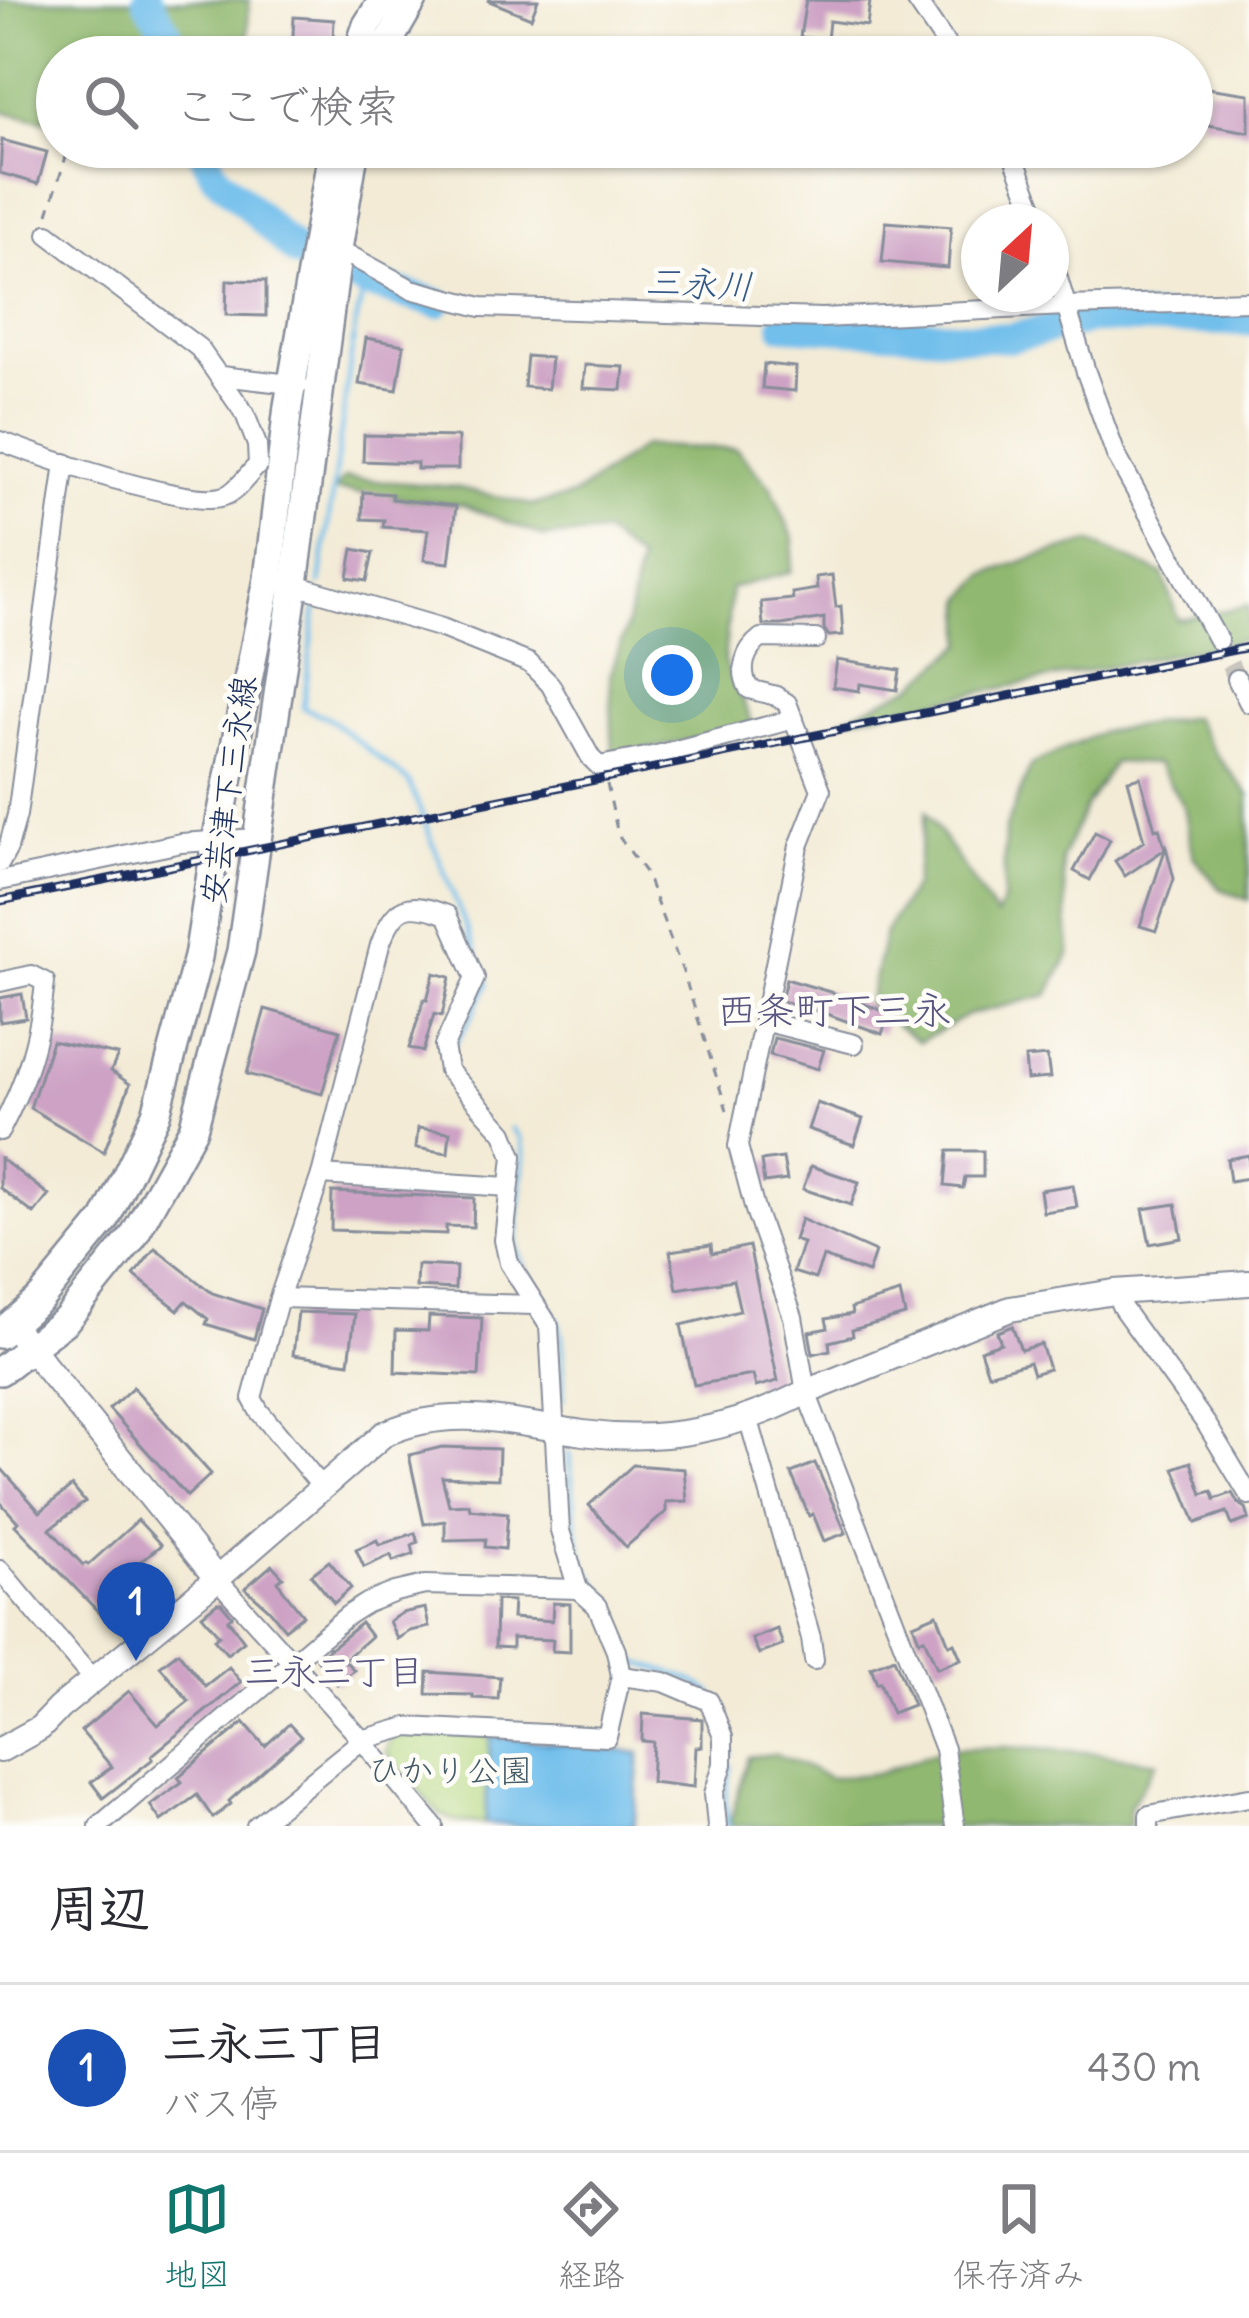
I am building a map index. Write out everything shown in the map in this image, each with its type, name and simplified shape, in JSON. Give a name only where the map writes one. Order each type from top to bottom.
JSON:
[{"type":"main road","points":[[363,36],[383,0]]},
{"type":"main road","points":[[392,36],[413,0]]},
{"type":"main road","name":"安芸津下三永線","points":[[0,1371],[66,1319],[133,1237],[193,1129],[241,952],[299,586],[306,386],[327,242],[332,168]]},
{"type":"main road","name":"安芸津下三永線","points":[[327,242],[350,168]]},
{"type":"main road","name":"安芸津下三永線","points":[[4,1323],[41,1298],[105,1220],[156,1114],[197,957],[216,842],[299,586]]},
{"type":"street","points":[[916,0],[941,36]]},
{"type":"street","points":[[1018,168],[1033,204]]},
{"type":"street","points":[[0,441],[173,495],[221,498],[258,465],[257,445],[245,414],[199,348],[48,234]]},
{"type":"street","points":[[327,242],[412,289],[481,307],[822,318],[1006,312]]},
{"type":"street","points":[[1069,310],[1249,302]]},
{"type":"street","points":[[1069,312],[1116,455],[1218,640]]},
{"type":"street","points":[[221,376],[306,386]]},
{"type":"street","points":[[0,863],[17,815],[64,463]]},
{"type":"street","points":[[299,586],[442,628],[529,663],[550,685],[599,766],[794,719]]},
{"type":"street","points":[[816,639],[761,638],[747,652],[744,664],[749,689],[787,703],[821,790],[799,846],[738,1146],[755,1210],[794,1317],[806,1392],[944,1749],[955,1826]]},
{"type":"street","points":[[1237,679],[1249,704]]},
{"type":"street","points":[[0,881],[181,843],[257,838]]},
{"type":"street","points":[[256,1826],[362,1740],[407,1726],[608,1738],[621,1676],[597,1606],[578,1589],[560,1531],[549,1326],[509,1263],[504,1240],[513,1156],[504,1133],[448,1070],[444,1046],[475,978],[447,916],[422,905],[402,908],[388,921],[321,1175],[279,1298],[252,1398],[322,1487]]},
{"type":"street","points":[[0,982],[32,975],[45,982],[33,1057],[0,1131]]},
{"type":"street","points":[[763,1021],[854,1044]]},
{"type":"street","points":[[321,1175],[509,1187]]},
{"type":"street","points":[[0,1750],[40,1728],[384,1434],[411,1422],[479,1417],[611,1435],[671,1435],[718,1428],[1010,1310],[1114,1292],[1249,1282]]},
{"type":"street","points":[[1114,1292],[1208,1425],[1249,1495]]},
{"type":"street","points":[[279,1298],[535,1305]]},
{"type":"street","points":[[4,1323],[217,1579],[434,1826]]},
{"type":"street","points":[[748,1417],[814,1660]]},
{"type":"street","points":[[0,1570],[94,1682]]},
{"type":"street","points":[[99,1826],[367,1603],[425,1585],[578,1589]]},
{"type":"street","points":[[621,1676],[664,1682],[709,1701],[723,1737],[724,1765],[714,1794],[717,1826]]},
{"type":"street","points":[[1149,1826],[1149,1815],[1249,1797]]},
{"type":"path","points":[[48,234],[46,219],[62,168]]},
{"type":"path","points":[[599,766],[618,835],[645,872],[683,972],[738,1146]]},
{"type":"green space","points":[[0,0],[249,0],[248,36],[36,36],[36,119],[0,111]]},
{"type":"green space","points":[[643,446],[737,449],[771,487],[794,540],[791,572],[731,588],[724,662],[754,726],[613,757],[610,676],[627,625],[639,561],[604,533],[544,537],[463,505],[333,490],[345,478],[455,487],[532,505],[573,496]]},
{"type":"green space","points":[[1090,542],[1163,574],[1178,620],[1249,605],[1249,639],[841,720],[915,685],[964,643],[964,599],[986,574]]},
{"type":"green space","points":[[1193,717],[1249,795],[1249,900],[1220,889],[1193,856],[1184,806],[1157,764],[1114,762],[1085,807],[1062,858],[1070,953],[1048,995],[968,1015],[919,1042],[868,1005],[885,932],[914,886],[926,812],[996,916],[1003,902],[1005,830],[1031,765],[1101,732]]},
{"type":"green space","name":"ひかり公園","points":[[491,1736],[485,1823],[459,1822],[439,1814],[386,1752],[391,1737]]},
{"type":"green space","points":[[1003,1747],[1157,1762],[1129,1808],[1130,1826],[729,1826],[748,1757],[776,1754],[830,1778],[880,1773],[944,1749]]},
{"type":"water","points":[[491,1736],[640,1753],[634,1826],[485,1823]]},
{"type":"building","points":[[487,0],[538,0],[531,18]]},
{"type":"building","points":[[806,0],[870,1],[867,26],[829,21],[827,36],[800,36]]},
{"type":"building","points":[[294,17],[334,20],[333,36],[293,36]]},
{"type":"building","points":[[1213,89],[1249,94],[1249,132],[1213,126]]},
{"type":"building","points":[[2,140],[36,149],[36,168],[42,168],[38,184],[0,173]]},
{"type":"building","points":[[886,222],[951,227],[948,268],[882,262]]},
{"type":"building","points":[[227,280],[266,281],[266,316],[226,315]]},
{"type":"building","points":[[366,338],[404,345],[397,390],[359,384]]},
{"type":"building","points":[[527,356],[551,358],[548,389],[524,387]]},
{"type":"building","points":[[764,364],[796,367],[795,391],[762,388]]},
{"type":"building","points":[[585,365],[624,367],[622,390],[583,388]]},
{"type":"building","points":[[364,435],[458,437],[458,469],[363,461]]},
{"type":"building","points":[[363,492],[456,506],[449,563],[424,560],[428,530],[383,527],[384,520],[362,519]]},
{"type":"building","points":[[353,549],[373,553],[367,581],[348,578]]},
{"type":"building","points":[[832,575],[843,635],[829,636],[824,618],[763,625],[761,602],[793,599],[792,593],[817,589],[816,577]]},
{"type":"building","points":[[837,660],[900,670],[897,690],[860,684],[859,691],[833,687]]},
{"type":"building","points":[[1140,777],[1165,849],[1125,876],[1115,861],[1144,841],[1128,780]]},
{"type":"building","points":[[1095,832],[1110,840],[1090,880],[1074,871]]},
{"type":"building","points":[[1166,847],[1174,879],[1156,931],[1140,926]]},
{"type":"building","points":[[434,973],[450,977],[442,1016],[434,1014],[423,1052],[409,1048]]},
{"type":"building","points":[[786,979],[889,1013],[882,1034],[781,1001]]},
{"type":"building","points":[[22,994],[26,1018],[0,1022],[0,998]]},
{"type":"building","points":[[265,1009],[340,1030],[322,1094],[247,1074]]},
{"type":"building","points":[[774,1038],[824,1050],[818,1069],[770,1055]]},
{"type":"building","points":[[52,1041],[118,1055],[111,1071],[130,1084],[104,1152],[30,1108]]},
{"type":"building","points":[[1047,1056],[1050,1078],[1027,1080],[1025,1058]]},
{"type":"building","points":[[817,1103],[863,1119],[854,1145],[808,1129]]},
{"type":"building","points":[[418,1128],[450,1132],[448,1153],[416,1148]]},
{"type":"building","points":[[948,1151],[983,1151],[983,1177],[965,1177],[963,1188],[945,1186]]},
{"type":"building","points":[[1249,1155],[1249,1178],[1230,1181],[1227,1159]]},
{"type":"building","points":[[0,1158],[49,1195],[34,1214],[0,1188]]},
{"type":"building","points":[[783,1158],[787,1180],[764,1183],[761,1161]]},
{"type":"building","points":[[811,1166],[859,1182],[851,1205],[803,1189]]},
{"type":"building","points":[[1073,1185],[1077,1207],[1043,1212],[1040,1190]]},
{"type":"building","points":[[332,1192],[474,1198],[473,1227],[446,1226],[446,1234],[331,1230]]},
{"type":"building","points":[[1176,1204],[1182,1238],[1150,1244],[1143,1209]]},
{"type":"building","points":[[801,1219],[875,1252],[868,1273],[823,1257],[815,1279],[793,1272],[803,1243],[794,1240]]},
{"type":"building","points":[[711,1245],[712,1254],[749,1246],[778,1381],[756,1387],[753,1375],[694,1385],[681,1325],[740,1311],[733,1280],[677,1289],[670,1251]]},
{"type":"building","points":[[155,1248],[212,1293],[262,1309],[254,1339],[206,1324],[208,1319],[186,1301],[178,1310],[134,1275]]},
{"type":"building","points":[[417,1265],[456,1267],[455,1289],[416,1287]]},
{"type":"building","points":[[900,1293],[905,1315],[852,1330],[853,1336],[829,1342],[830,1350],[813,1354],[809,1332],[828,1328],[826,1319],[852,1314],[851,1308]]},
{"type":"building","points":[[298,1312],[355,1314],[349,1363],[293,1355]]},
{"type":"building","points":[[429,1316],[482,1318],[479,1376],[395,1372],[396,1330],[428,1331]]},
{"type":"building","points":[[1012,1326],[1021,1350],[1041,1344],[1049,1369],[1033,1374],[1029,1362],[988,1374],[980,1350],[1001,1343],[997,1332]]},
{"type":"building","points":[[133,1387],[211,1474],[187,1496],[109,1409]]},
{"type":"building","points":[[442,1447],[499,1449],[498,1479],[442,1477],[449,1505],[469,1504],[470,1509],[508,1513],[505,1549],[485,1547],[486,1539],[445,1540],[445,1521],[424,1524],[409,1455]]},
{"type":"building","points":[[1191,1462],[1202,1494],[1212,1491],[1215,1499],[1232,1493],[1249,1519],[1232,1525],[1227,1512],[1196,1523],[1174,1468]]},
{"type":"building","points":[[815,1463],[846,1533],[824,1541],[791,1473]]},
{"type":"building","points":[[633,1465],[684,1469],[687,1501],[666,1502],[666,1512],[626,1547],[589,1505]]},
{"type":"building","points":[[0,1467],[40,1512],[72,1486],[85,1502],[50,1529],[83,1565],[138,1520],[161,1545],[108,1587],[126,1607],[109,1623],[15,1525],[18,1522],[0,1502]]},
{"type":"building","points":[[415,1533],[414,1554],[393,1561],[391,1555],[364,1567],[356,1549]]},
{"type":"building","points":[[329,1561],[351,1588],[334,1603],[311,1575]]},
{"type":"building","points":[[272,1565],[283,1577],[278,1581],[283,1590],[303,1615],[285,1629],[245,1588]]},
{"type":"building","points":[[496,1600],[513,1601],[512,1618],[552,1621],[553,1603],[570,1604],[570,1652],[552,1651],[553,1640],[512,1638],[512,1648],[495,1647]]},
{"type":"building","points":[[217,1603],[232,1616],[228,1620],[244,1641],[227,1654],[202,1615]]},
{"type":"building","points":[[425,1608],[429,1627],[397,1639],[389,1621]]},
{"type":"building","points":[[937,1614],[949,1645],[954,1643],[961,1659],[937,1668],[913,1624]]},
{"type":"building","points":[[361,1623],[371,1636],[344,1660],[354,1670],[337,1684],[317,1659]]},
{"type":"building","points":[[777,1629],[783,1645],[759,1654],[752,1639]]},
{"type":"building","points":[[178,1652],[205,1686],[229,1667],[241,1682],[103,1798],[91,1782],[112,1767],[81,1731],[129,1691],[158,1725],[189,1701],[160,1666]]},
{"type":"building","points":[[894,1658],[913,1705],[892,1713],[871,1667]]},
{"type":"building","points":[[428,1672],[500,1677],[498,1699],[427,1694]]},
{"type":"building","points":[[643,1714],[702,1719],[694,1787],[651,1782],[653,1742],[642,1741]]},
{"type":"building","points":[[244,1722],[265,1746],[289,1724],[301,1737],[213,1818],[197,1795],[161,1821],[150,1805],[182,1782],[178,1777]]},
{"type":"waterway","name":"三永川","points":[[147,0],[168,36]]},
{"type":"waterway","name":"三永川","points":[[211,168],[296,252],[365,283],[437,303]]},
{"type":"waterway","points":[[320,584],[365,283]]},
{"type":"waterway","name":"三永川","points":[[784,325],[1010,338],[1093,319],[1249,321]]},
{"type":"waterway","points":[[318,595],[303,708],[327,717],[409,782],[488,983],[455,1043]]},
{"type":"waterway","points":[[511,1128],[524,1153],[516,1245],[524,1269],[558,1321],[563,1340],[563,1400]]},
{"type":"waterway","points":[[569,1454],[577,1533],[586,1568],[613,1605],[630,1659],[684,1677],[712,1694]]},
{"type":"waterway","points":[[719,1704],[727,1715],[732,1755]]},
{"type":"waterway","points":[[728,1826],[725,1800],[731,1766]]},
{"type":"tunnel","points":[[1218,640],[1237,679]]},
{"type":"railway","points":[[0,901],[1249,647]]},
{"type":"place","name":"三永三丁目","points":[[136,1661]]},
{"type":"district","name":"西条町下三永","points":[[834,1010]]},
{"type":"district","name":"三永三丁目","points":[[334,1671]]}]
